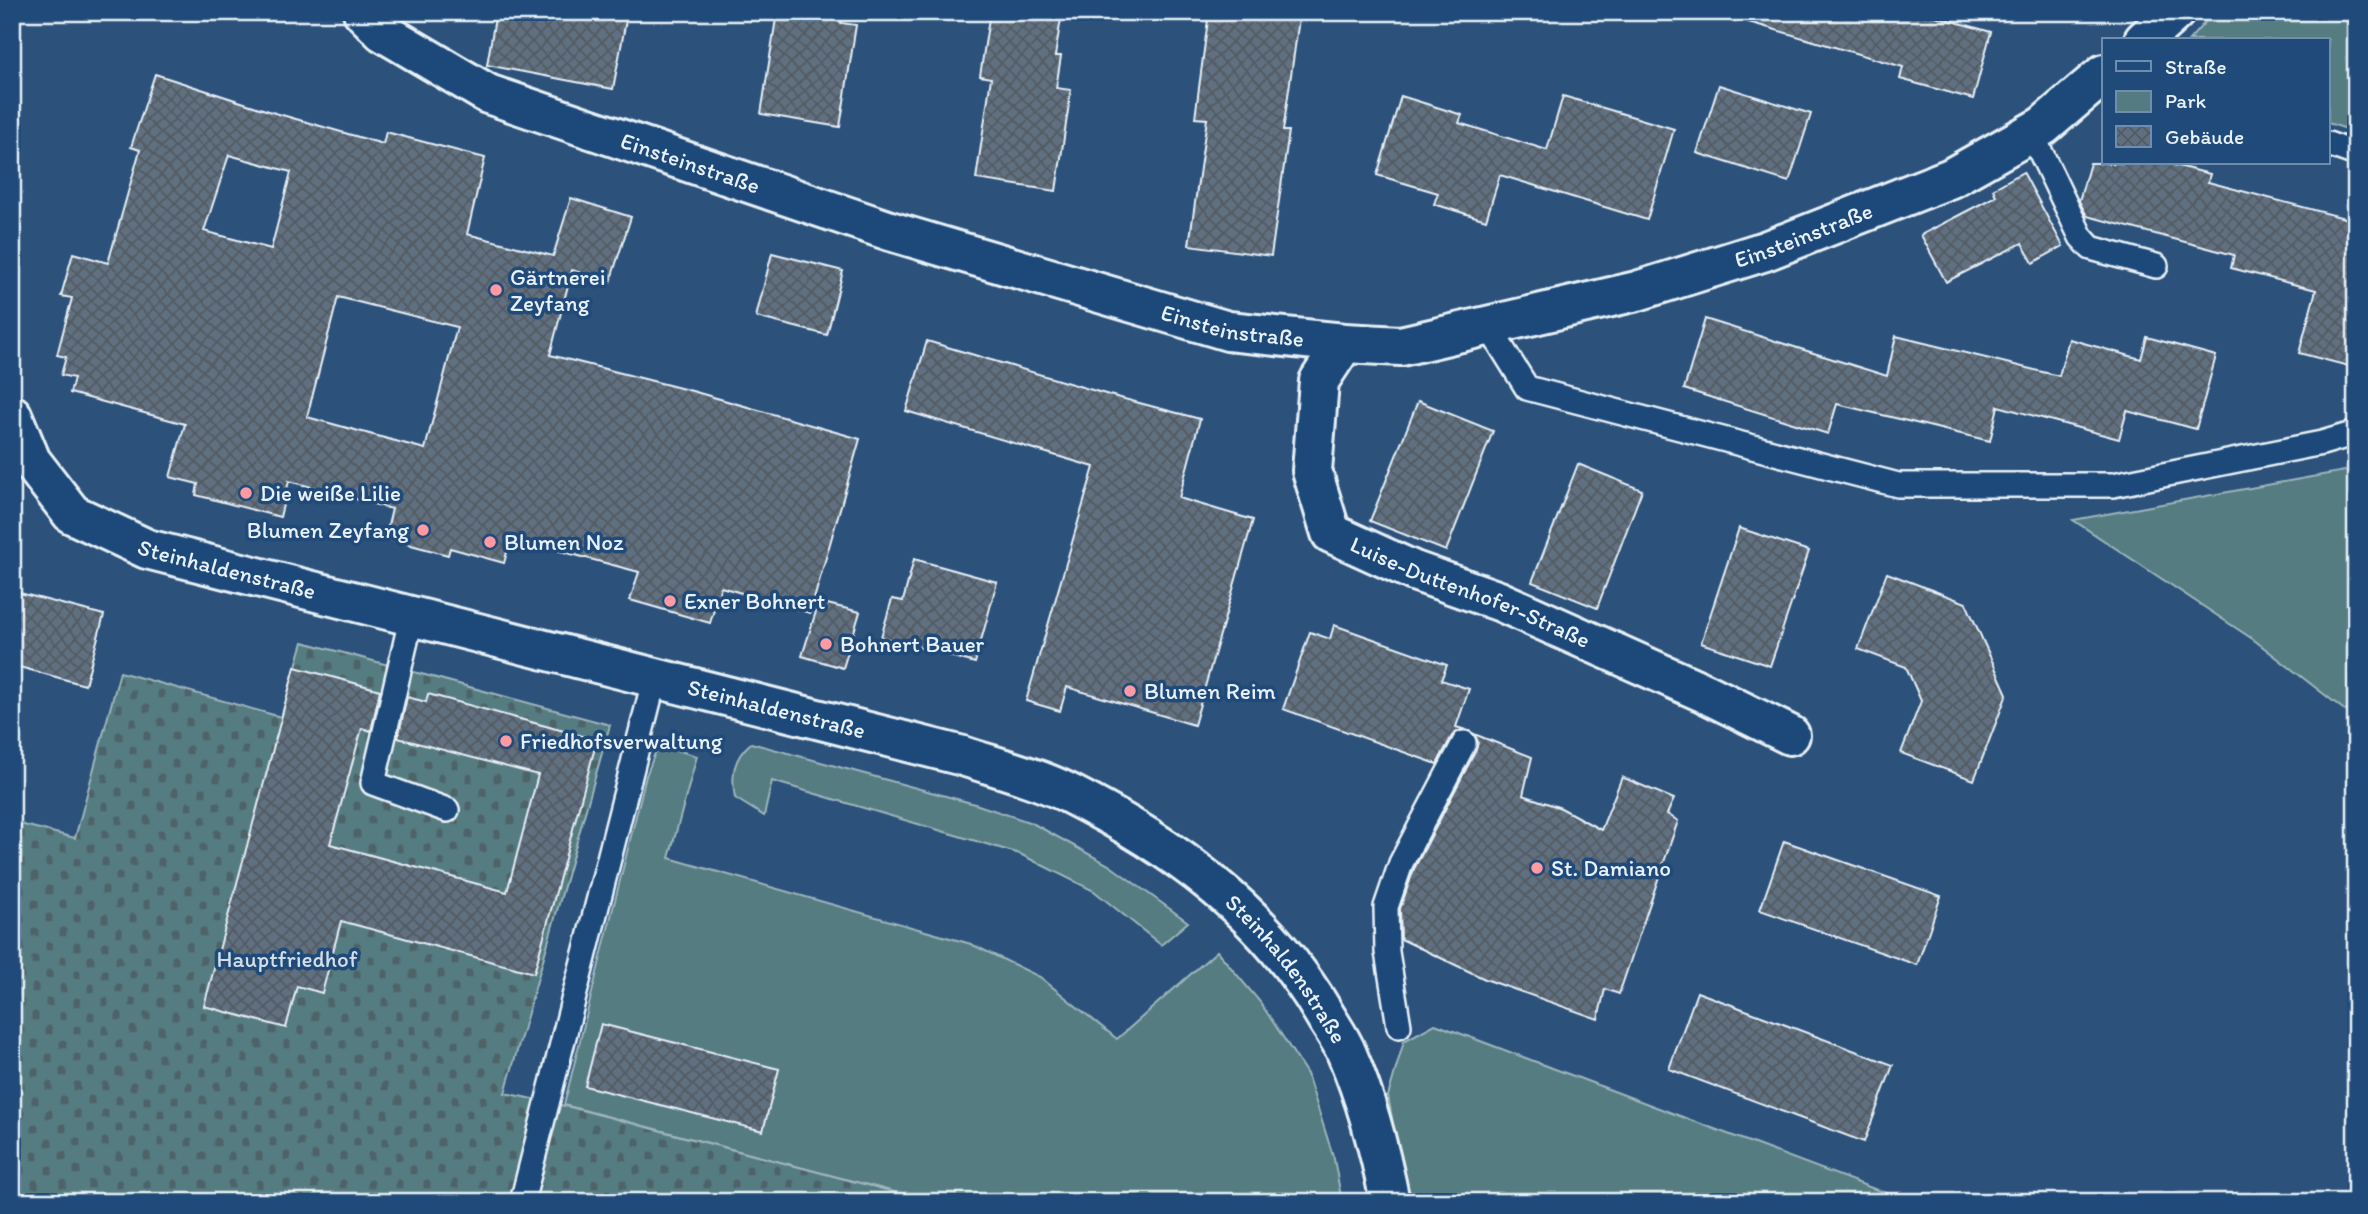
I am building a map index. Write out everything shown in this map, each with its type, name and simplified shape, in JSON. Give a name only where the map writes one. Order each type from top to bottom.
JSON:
[{"type":"street","name":"Einsteinstraße","points":[[363,12],[383,32],[488,94],[890,231],[1228,331],[1401,346],[1637,291],[1765,251],[1951,178],[2043,126],[2102,76]]},
{"type":"street","name":"Luise-Duttenhofer-Straße","points":[[1344,343],[1319,381],[1312,471],[1331,533],[1414,571],[1499,601],[1706,693],[1790,735]]},
{"type":"street","name":"Steinhaldenstraße","points":[[12,415],[31,461],[72,514],[147,549],[963,755],[1066,792],[1192,866],[1241,908],[1282,952],[1313,996],[1346,1052],[1378,1142],[1390,1202]]},
{"type":"lane","points":[[2031,132],[2081,237],[2091,248],[2156,266]]},
{"type":"lane","points":[[2330,145],[2356,155]]},
{"type":"lane","points":[[1489,327],[1527,388],[1898,485],[2113,485],[2322,443],[2356,433]]},
{"type":"lane","points":[[412,615],[373,783],[446,810]]},
{"type":"lane","points":[[522,1202],[654,677]]},
{"type":"lane","points":[[1399,1026],[1387,952],[1386,907],[1401,863],[1464,743]]},
{"type":"green space","points":[[2214,12],[2356,12],[2356,132],[2330,124],[2330,38],[2191,38]]},
{"type":"green space","points":[[2356,469],[2356,719],[2254,640],[2073,520]]},
{"type":"green space","name":"Hauptfriedhof","points":[[303,642],[610,725],[505,1093],[574,1108],[932,1202],[12,1202],[12,822],[75,838],[120,672],[281,717]]},
{"type":"green space","points":[[751,743],[975,804],[1032,823],[1109,865],[1188,922],[1161,945],[1094,891],[1020,854],[772,781],[764,816],[735,798],[733,782],[737,761]]},
{"type":"green space","points":[[657,748],[669,748],[697,756],[669,858],[971,944],[1040,977],[1117,1039],[1217,951],[1260,1002],[1307,1074],[1334,1159],[1342,1202],[932,1202],[564,1105],[646,776]]},
{"type":"green space","points":[[1435,1024],[1909,1202],[1407,1202],[1388,1096],[1404,1041]]},
{"type":"building","points":[[496,12],[609,12],[627,15],[613,89],[487,65]]},
{"type":"building","points":[[777,12],[843,12],[841,23],[856,25],[840,127],[761,114]]},
{"type":"building","points":[[990,12],[1062,12],[1055,56],[1061,56],[1056,88],[1071,90],[1056,191],[976,179],[991,78],[980,76]]},
{"type":"building","points":[[1209,12],[1300,12],[1283,131],[1289,131],[1271,256],[1189,245],[1207,119],[1195,118]]},
{"type":"building","points":[[1747,12],[1921,12],[1991,32],[1973,99],[1900,79],[1903,67],[1745,21]]},
{"type":"building","points":[[155,74],[383,144],[386,132],[485,158],[467,234],[553,256],[571,198],[631,217],[610,282],[572,270],[550,355],[692,391],[860,439],[810,613],[721,587],[710,623],[630,600],[639,572],[511,538],[504,563],[450,548],[448,555],[385,538],[392,509],[289,481],[280,517],[196,495],[198,484],[170,477],[185,424],[70,393],[74,378],[61,375],[66,357],[57,355],[72,298],[61,296],[73,253],[108,263],[140,150],[131,147]],"holes":[[[229,155],[291,172],[271,249],[204,231]],[[338,297],[457,327],[425,449],[307,417]]]},
{"type":"building","points":[[1719,85],[1811,114],[1789,182],[1697,153]]},
{"type":"building","points":[[1401,96],[1462,115],[1459,123],[1547,150],[1563,96],[1674,129],[1647,220],[1500,175],[1486,220],[1434,204],[1438,193],[1377,175]]},
{"type":"building","points":[[2090,163],[2170,164],[2210,174],[2208,182],[2356,221],[2356,368],[2299,353],[2316,290],[2231,268],[2234,255],[2087,216],[2079,201]]},
{"type":"building","points":[[2023,172],[2063,246],[2033,263],[2022,243],[1946,282],[1921,235],[1996,196],[1993,189]]},
{"type":"building","points":[[772,253],[843,271],[827,335],[756,317]]},
{"type":"building","points":[[1705,319],[1887,376],[1896,336],[2059,376],[2069,339],[2141,359],[2147,337],[2216,356],[2196,429],[2127,411],[2119,439],[1998,406],[1990,441],[1837,404],[1828,434],[1684,389]]},
{"type":"building","points":[[927,341],[1200,419],[1179,498],[1253,520],[1194,725],[1067,687],[1060,711],[1026,701],[1094,467],[906,411]]},
{"type":"building","points":[[1418,401],[1493,431],[1446,551],[1370,521]]},
{"type":"building","points":[[1578,464],[1642,490],[1597,608],[1532,582]]},
{"type":"building","points":[[1739,528],[1809,551],[1770,666],[1701,643]]},
{"type":"building","points":[[914,559],[997,582],[975,663],[881,637],[892,599],[903,601]]},
{"type":"building","points":[[1887,573],[1966,603],[2007,694],[1974,780],[1901,753],[1921,701],[1906,667],[1858,649]]},
{"type":"building","points":[[12,591],[104,615],[85,685],[12,665]]},
{"type":"building","points":[[819,602],[860,612],[843,668],[802,656]]},
{"type":"building","points":[[1334,625],[1447,665],[1441,680],[1469,689],[1456,727],[1463,729],[1452,736],[1437,764],[1283,709],[1310,632],[1330,639]]},
{"type":"building","points":[[295,667],[380,690],[371,731],[362,728],[330,844],[507,892],[538,775],[398,738],[407,697],[426,702],[428,694],[597,740],[534,973],[341,921],[322,993],[297,986],[286,1028],[204,1006]]},
{"type":"building","name":"St. Damiano","points":[[1474,734],[1532,757],[1523,795],[1561,808],[1601,830],[1622,777],[1674,799],[1667,814],[1678,821],[1619,994],[1605,989],[1598,1019],[1485,979],[1401,939],[1400,909],[1414,869],[1476,750],[1478,742]]},
{"type":"building","points":[[1784,841],[1941,896],[1917,965],[1760,910]]},
{"type":"building","points":[[1697,992],[1893,1065],[1864,1142],[1669,1069]]},
{"type":"building","points":[[601,1024],[779,1069],[763,1131],[585,1086]]},
{"type":"place","name":"Gärtnerei Zeyfang","points":[[496,290]]},
{"type":"place","name":"Die weiße Lilie","points":[[246,493]]},
{"type":"place","name":"Blumen Zeyfang","points":[[423,530]]},
{"type":"place","name":"Blumen Noz","points":[[490,542]]},
{"type":"place","name":"Exner Bohnert","points":[[670,601]]},
{"type":"place","name":"Bohnert Bauer","points":[[826,644]]},
{"type":"place","name":"Blumen Reim","points":[[1130,691]]},
{"type":"place","name":"Friedhofsverwaltung","points":[[506,741]]},
{"type":"place","name":"St. Damiano","points":[[1537,868]]}]
